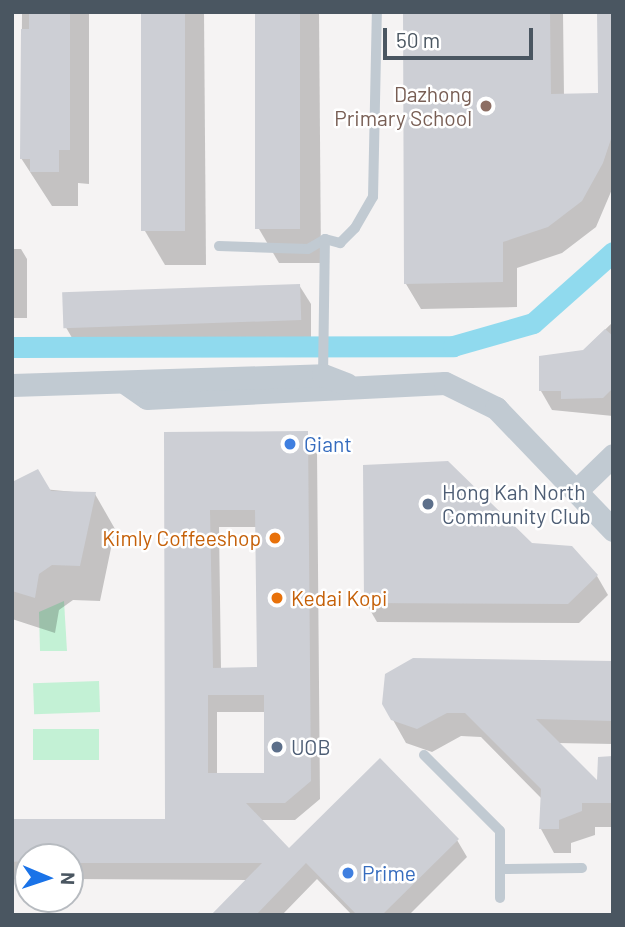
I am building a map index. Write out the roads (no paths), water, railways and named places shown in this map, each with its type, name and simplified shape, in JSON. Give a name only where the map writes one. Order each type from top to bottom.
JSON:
[{"type":"street","points":[[12,385],[127,384],[148,377],[323,374],[346,384],[445,383],[496,408],[578,490],[613,530]]},
{"type":"street","points":[[578,490],[613,455]]},
{"type":"lane","points":[[219,246],[308,249],[325,239],[340,243],[373,197],[377,12]]},
{"type":"lane","points":[[323,374],[325,239]]},
{"type":"lane","points":[[424,755],[498,826],[500,898]]},
{"type":"lane","points":[[500,869],[582,868]]},
{"type":"waterway","points":[[12,347],[453,346],[533,323],[613,252]]},
{"type":"place","name":"Dazhong Primary School","points":[[486,106]]},
{"type":"place","name":"Giant","points":[[290,444]]},
{"type":"place","name":"Hong Kah North Community Club","points":[[428,504]]},
{"type":"place","name":"Kimly Coffeeshop","points":[[275,538]]},
{"type":"place","name":"Kedai Kopi","points":[[277,598]]},
{"type":"place","name":"UOB","points":[[277,747]]},
{"type":"place","name":"Prime","points":[[348,873]]}]
